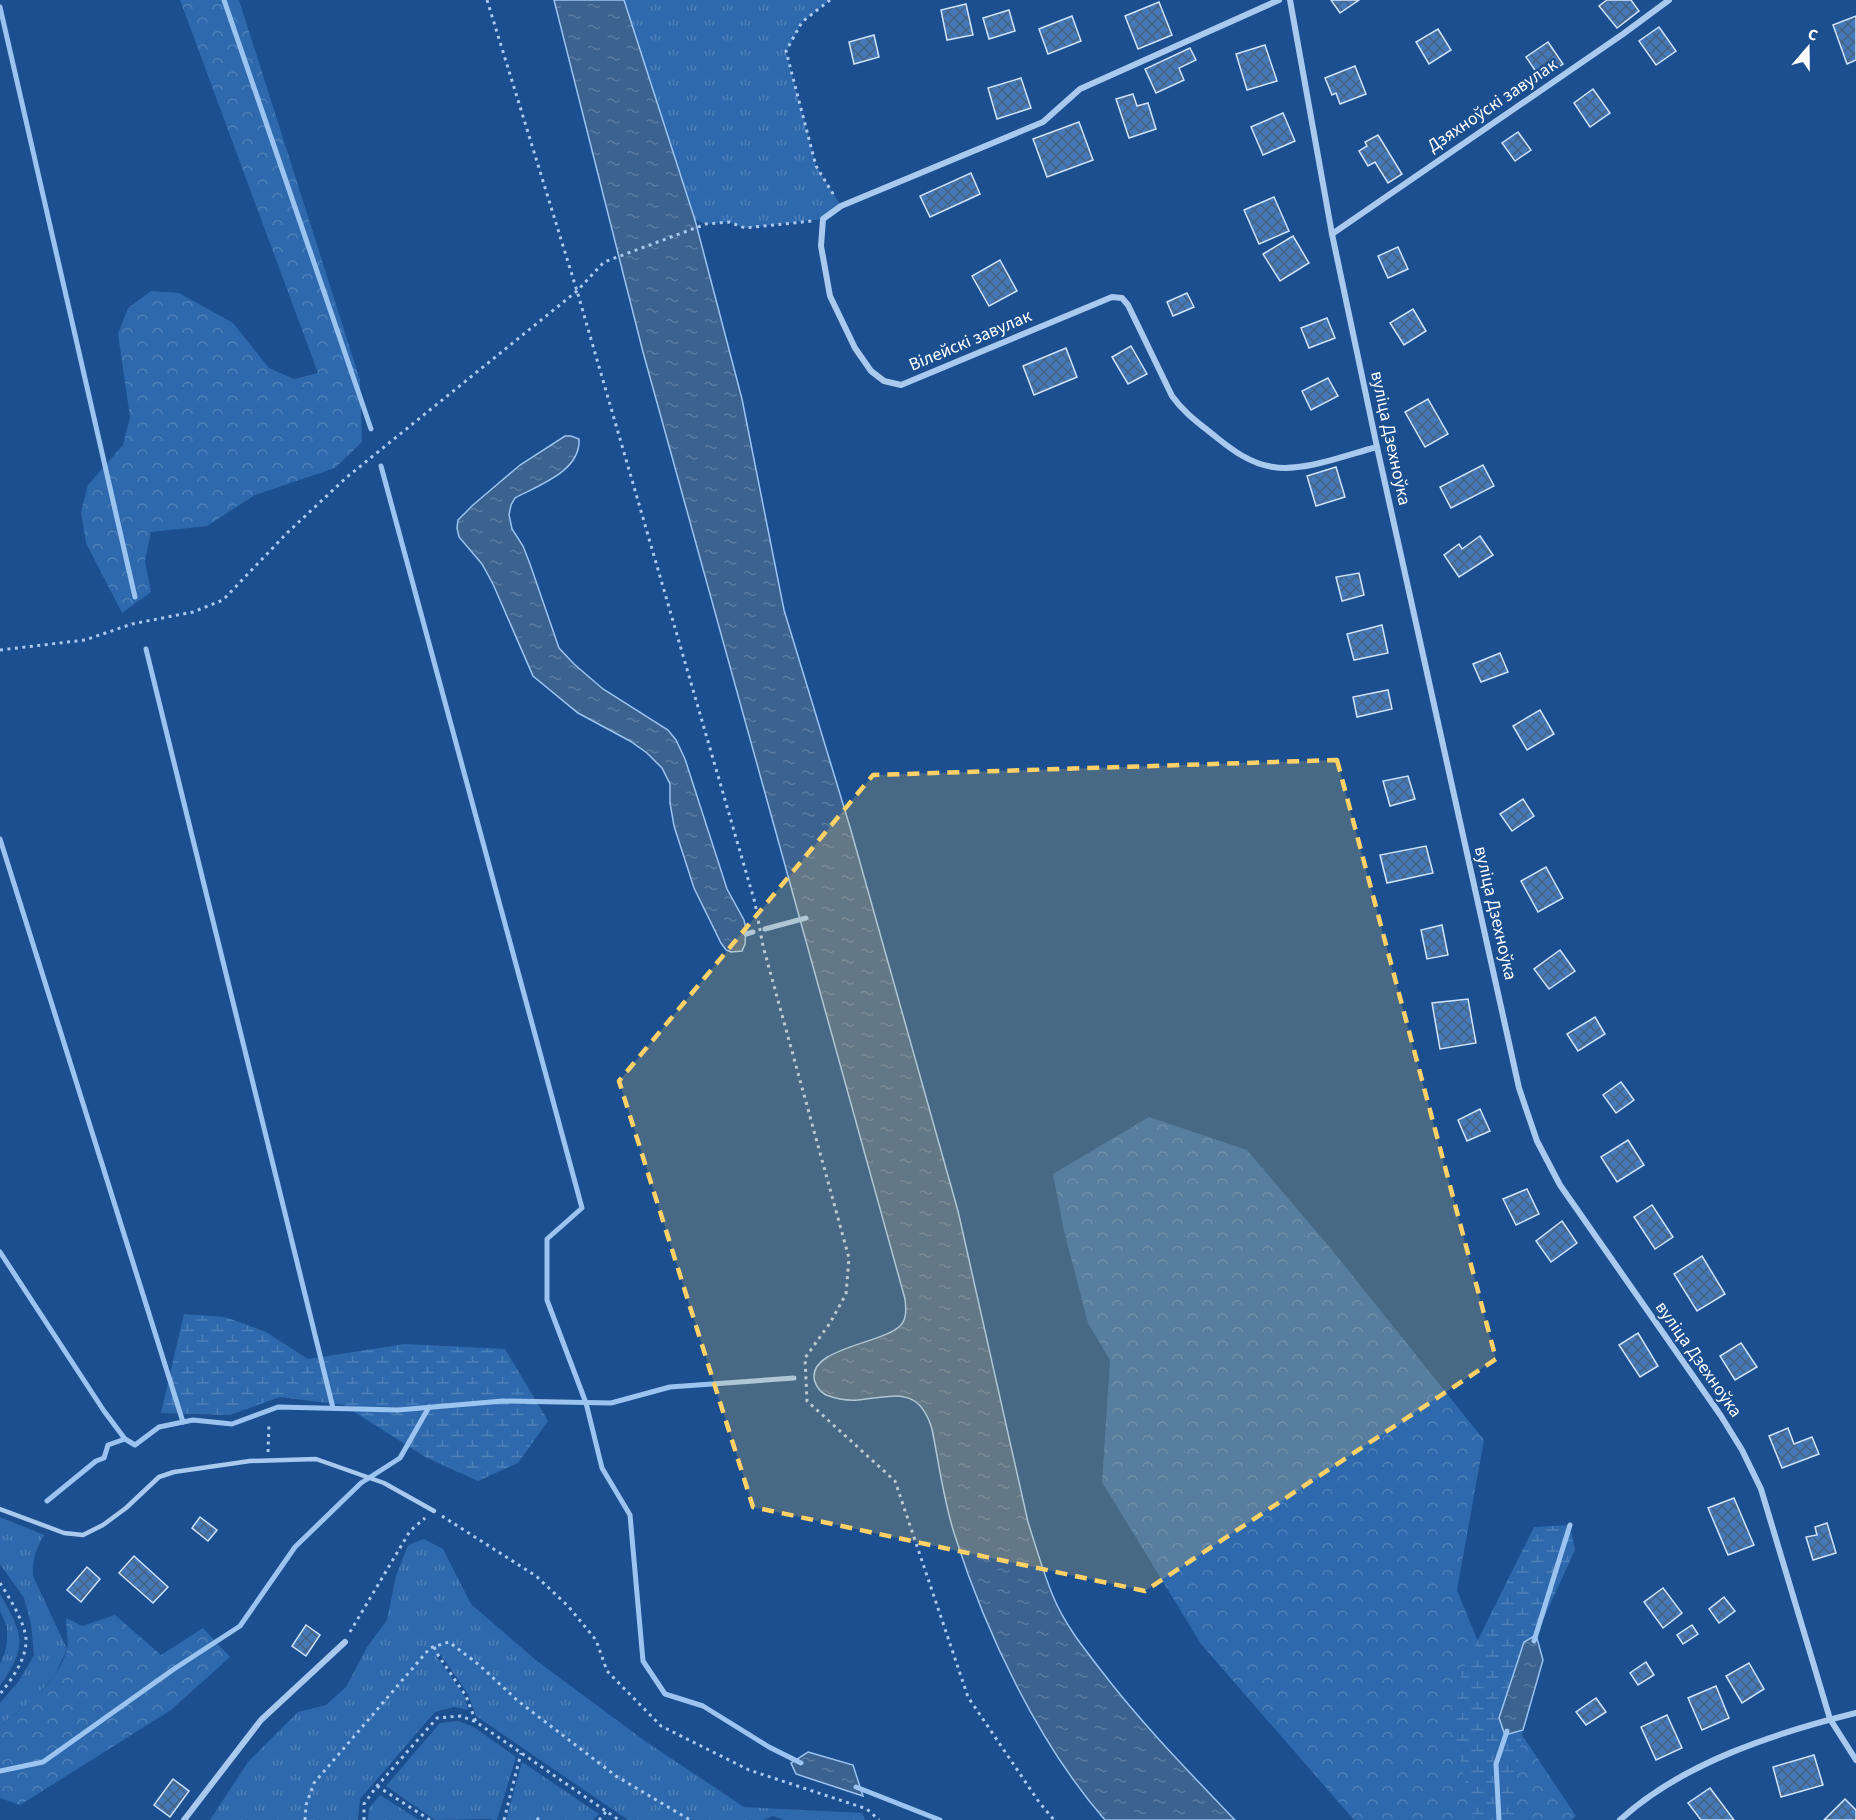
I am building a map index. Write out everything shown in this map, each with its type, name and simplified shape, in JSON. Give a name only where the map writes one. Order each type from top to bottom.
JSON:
[{"type":"street","points":[[823,219],[841,206],[1043,122],[1080,89],[1279,0]]},
{"type":"street","name":"вуліца Дзехноўка","points":[[1290,0],[1332,234],[1377,447],[1517,1076],[1537,1141],[1560,1185],[1721,1416],[1742,1450],[1761,1489],[1830,1719],[1856,1760]]},
{"type":"street","name":"Дзяхноўскі завулак","points":[[1332,234],[1669,0]]},
{"type":"street","name":"Вілейскі завулак","points":[[823,219],[821,246],[830,296],[855,348],[871,371],[884,381],[901,385],[1112,297],[1122,298],[1128,305],[1181,410],[1233,450],[1255,462],[1272,467],[1289,468],[1377,447]]},
{"type":"street","points":[[184,1820],[261,1719],[345,1642]]},
{"type":"street","points":[[1620,1820],[1665,1785],[1746,1746],[1856,1713]]},
{"type":"lane","points":[[0,1509],[64,1533],[83,1535],[103,1525],[126,1508],[159,1477],[174,1472],[267,1460],[316,1459],[384,1484],[434,1511]]},
{"type":"path","points":[[487,0],[577,291],[755,903],[763,946],[849,1258],[846,1294],[830,1323],[805,1358],[807,1401],[895,1481],[968,1697],[1039,1802],[1054,1820]]},
{"type":"path","points":[[830,0],[802,22],[786,51],[816,166],[841,206]]},
{"type":"path","points":[[0,650],[85,640],[132,624],[193,612],[223,600],[287,533],[347,477],[577,291],[604,262],[706,224],[729,222],[745,228],[823,219]]},
{"type":"path","points":[[267,1460],[269,1423]]},
{"type":"path","points":[[345,1642],[375,1587],[410,1531],[434,1511],[536,1576],[568,1605],[596,1640],[607,1671],[661,1726],[749,1770],[867,1809],[879,1820]]},
{"type":"path","points":[[0,1583],[15,1606],[26,1638],[23,1656],[0,1694]]},
{"type":"path","points":[[305,1820],[306,1805],[314,1783],[430,1648],[450,1642],[518,1701],[616,1776],[690,1820]]},
{"type":"path","points":[[434,1647],[466,1696],[476,1722]]},
{"type":"path","points":[[364,1820],[364,1804],[437,1718],[461,1716],[476,1722],[619,1820]]},
{"type":"path","points":[[504,1820],[521,1754]]},
{"type":"path","points":[[377,1786],[430,1820]]},
{"type":"path","points":[[600,1820],[606,1811]]},
{"type":"path","points":[[537,1820],[540,1816]]},
{"type":"highlighted area","points":[[1337,760],[1496,1359],[1145,1591],[753,1507],[619,1081],[873,775]]},
{"type":"green space","points":[[180,0],[239,0],[360,380],[362,442],[335,468],[255,495],[207,526],[151,532],[145,561],[151,592],[122,613],[86,543],[81,512],[88,485],[123,445],[130,417],[118,334],[128,308],[151,291],[179,293],[233,323],[269,368],[294,379],[318,373]]},
{"type":"green space","points":[[624,0],[830,0],[802,22],[786,52],[816,166],[841,206],[823,219],[745,228],[729,222],[706,224],[695,220]]},
{"type":"green space","points":[[1149,1117],[1247,1150],[1332,1250],[1484,1440],[1457,1590],[1506,1711],[1576,1816],[1571,1820],[1354,1820],[1201,1644],[1102,1482],[1110,1360],[1088,1323],[1064,1231],[1053,1174]]},
{"type":"green space","points":[[184,1314],[225,1317],[266,1332],[308,1359],[405,1344],[505,1349],[548,1421],[518,1463],[478,1481],[427,1458],[343,1405],[280,1397],[230,1415],[161,1413]]},
{"type":"green space","points":[[0,1517],[44,1535],[35,1555],[33,1576],[67,1649],[55,1675],[35,1698],[0,1726],[0,1703],[19,1681],[34,1655],[31,1624],[24,1598],[0,1564]]},
{"type":"green space","points":[[1570,1525],[1575,1550],[1536,1635],[1524,1642],[1505,1735],[1523,1730],[1516,1772],[1514,1820],[1474,1820],[1453,1728],[1461,1674],[1534,1527]]},
{"type":"green space","points":[[424,1539],[443,1549],[471,1604],[537,1661],[645,1741],[744,1807],[862,1813],[865,1820],[784,1820],[773,1816],[763,1820],[628,1820],[476,1716],[468,1694],[441,1655],[437,1657],[465,1697],[468,1710],[454,1707],[435,1712],[360,1799],[358,1820],[210,1820],[248,1762],[298,1712],[326,1705],[346,1687],[367,1647],[387,1620],[396,1576],[408,1545]]},
{"type":"green space","points":[[0,1594],[14,1620],[20,1640],[15,1660],[0,1686],[0,1664],[5,1652],[7,1627],[0,1611]]},
{"type":"green space","points":[[115,1615],[161,1655],[203,1628],[230,1657],[171,1710],[20,1805],[0,1798],[0,1726],[39,1693],[56,1673],[67,1650],[66,1618],[82,1626]]},
{"type":"green space","points":[[458,1721],[474,1727],[516,1757],[497,1820],[435,1820],[386,1786],[440,1723]]},
{"type":"green space","points":[[522,1762],[599,1814],[593,1820],[506,1820]]},
{"type":"green space","points":[[380,1795],[419,1820],[368,1820],[369,1808]]},
{"type":"water","points":[[554,0],[624,0],[695,220],[742,399],[784,610],[850,827],[958,1211],[1028,1522],[1049,1587],[1068,1625],[1116,1689],[1165,1746],[1235,1820],[1105,1820],[1081,1790],[1036,1722],[998,1648],[951,1523],[932,1429],[927,1415],[913,1400],[904,1397],[842,1399],[824,1394],[815,1382],[815,1371],[821,1361],[833,1354],[892,1332],[901,1325],[905,1316],[905,1299],[643,352]]},
{"type":"water","points":[[565,436],[579,439],[578,450],[573,460],[557,476],[515,498],[509,515],[512,529],[523,546],[559,648],[603,689],[668,730],[676,740],[685,759],[727,889],[744,920],[746,929],[742,951],[726,950],[694,888],[674,826],[670,803],[670,784],[662,768],[630,741],[578,713],[533,676],[493,584],[482,564],[459,537],[458,520],[473,505],[520,465]]},
{"type":"water","points":[[1536,1635],[1543,1660],[1523,1730],[1505,1735],[1499,1718],[1524,1642]]},
{"type":"water","points":[[808,1752],[853,1765],[863,1796],[796,1774],[791,1763]]},
{"type":"building","points":[[1331,0],[1359,0],[1340,13]]},
{"type":"building","points":[[1607,0],[1631,0],[1639,11],[1617,28],[1599,6]]},
{"type":"building","points":[[1159,2],[1172,35],[1138,49],[1125,16]]},
{"type":"building","points":[[966,4],[973,35],[947,40],[941,10]]},
{"type":"building","points":[[1009,10],[1015,31],[989,39],[983,18]]},
{"type":"building","points":[[1072,16],[1081,41],[1048,54],[1039,29]]},
{"type":"building","points":[[1856,16],[1856,60],[1847,64],[1833,25]]},
{"type":"building","points":[[1659,27],[1676,51],[1656,65],[1639,41]]},
{"type":"building","points":[[1438,29],[1451,50],[1429,64],[1416,42]]},
{"type":"building","points":[[874,35],[879,57],[854,64],[849,42]]},
{"type":"building","points":[[1548,42],[1563,64],[1541,79],[1526,57]]},
{"type":"building","points":[[1265,45],[1277,81],[1247,90],[1236,54]]},
{"type":"building","points":[[1190,48],[1196,60],[1179,68],[1184,80],[1156,93],[1145,69]]},
{"type":"building","points":[[1355,66],[1366,94],[1340,104],[1336,93],[1332,95],[1325,78]]},
{"type":"building","points":[[1021,78],[1031,108],[997,119],[988,88]]},
{"type":"building","points":[[1593,89],[1610,113],[1590,127],[1574,103]]},
{"type":"building","points":[[1133,94],[1137,106],[1148,103],[1156,129],[1129,138],[1116,99]]},
{"type":"building","points":[[1283,113],[1295,141],[1263,155],[1251,127]]},
{"type":"building","points":[[1079,122],[1093,160],[1047,177],[1033,139]]},
{"type":"building","points":[[1518,132],[1531,150],[1515,161],[1502,143]]},
{"type":"building","points":[[1378,135],[1402,174],[1388,183],[1375,162],[1368,166],[1359,151],[1367,146],[1365,142]]},
{"type":"building","points":[[971,173],[980,194],[930,217],[920,196]]},
{"type":"building","points":[[1274,197],[1289,231],[1259,244],[1244,210]]},
{"type":"building","points":[[1293,236],[1309,263],[1280,281],[1263,254]]},
{"type":"building","points":[[1398,247],[1408,269],[1388,278],[1378,256]]},
{"type":"building","points":[[1000,260],[1017,291],[989,306],[972,276]]},
{"type":"building","points":[[1187,293],[1194,307],[1173,316],[1167,302]]},
{"type":"building","points":[[1413,309],[1426,331],[1404,345],[1390,323]]},
{"type":"building","points":[[1327,318],[1335,338],[1309,348],[1301,328]]},
{"type":"building","points":[[1131,346],[1147,374],[1128,384],[1112,357]]},
{"type":"building","points":[[1066,348],[1077,377],[1034,395],[1023,366]]},
{"type":"building","points":[[1328,378],[1338,396],[1311,410],[1302,391]]},
{"type":"building","points":[[1428,399],[1448,434],[1425,447],[1405,412]]},
{"type":"building","points":[[1483,465],[1494,486],[1451,508],[1440,487]]},
{"type":"building","points":[[1336,467],[1345,497],[1316,506],[1307,476]]},
{"type":"building","points":[[1480,536],[1493,555],[1459,577],[1444,555],[1459,544],[1462,549]]},
{"type":"building","points":[[1359,573],[1364,595],[1342,601],[1336,577]]},
{"type":"building","points":[[1382,625],[1388,653],[1354,660],[1347,634]]},
{"type":"building","points":[[1500,653],[1508,672],[1481,682],[1473,664]]},
{"type":"building","points":[[1388,690],[1392,709],[1357,717],[1353,697]]},
{"type":"building","points":[[1540,710],[1554,734],[1527,750],[1513,726]]},
{"type":"building","points":[[1408,776],[1415,799],[1390,806],[1383,781]]},
{"type":"building","points":[[1523,799],[1534,816],[1512,831],[1500,814]]},
{"type":"building","points":[[1426,846],[1433,873],[1387,883],[1380,855]]},
{"type":"building","points":[[1546,867],[1563,898],[1538,912],[1521,881]]},
{"type":"building","points":[[1442,925],[1448,955],[1427,959],[1421,930]]},
{"type":"building","points":[[1560,950],[1575,971],[1549,989],[1534,969]]},
{"type":"building","points":[[1468,999],[1476,1043],[1440,1049],[1432,1003]]},
{"type":"building","points":[[1595,1017],[1605,1034],[1578,1051],[1567,1034]]},
{"type":"building","points":[[1621,1082],[1634,1100],[1616,1113],[1603,1095]]},
{"type":"building","points":[[1480,1109],[1490,1131],[1467,1141],[1458,1120]]},
{"type":"building","points":[[1628,1140],[1644,1165],[1617,1182],[1601,1157]]},
{"type":"building","points":[[1527,1189],[1539,1214],[1516,1225],[1503,1199]]},
{"type":"building","points":[[1652,1205],[1673,1237],[1655,1249],[1634,1217]]},
{"type":"building","points":[[1562,1221],[1577,1243],[1551,1262],[1536,1241]]},
{"type":"building","points":[[1702,1256],[1725,1294],[1697,1311],[1674,1274]]},
{"type":"building","points":[[1638,1333],[1658,1366],[1640,1377],[1619,1345]]},
{"type":"building","points":[[1741,1343],[1757,1367],[1735,1380],[1720,1356]]},
{"type":"building","points":[[1788,1428],[1794,1444],[1812,1437],[1819,1454],[1782,1468],[1769,1436]]},
{"type":"building","points":[[1734,1498],[1754,1545],[1728,1555],[1708,1508]]},
{"type":"building","points":[[200,1517],[217,1530],[208,1541],[192,1528]]},
{"type":"building","points":[[1827,1523],[1836,1553],[1813,1560],[1806,1537],[1817,1535],[1815,1527]]},
{"type":"building","points":[[134,1556],[168,1587],[153,1603],[119,1573]]},
{"type":"building","points":[[87,1567],[100,1579],[81,1602],[67,1590]]},
{"type":"building","points":[[1663,1588],[1682,1613],[1663,1628],[1644,1602]]},
{"type":"building","points":[[1724,1597],[1735,1611],[1719,1623],[1709,1609]]},
{"type":"building","points":[[306,1625],[320,1635],[306,1656],[292,1646]]},
{"type":"building","points":[[1692,1625],[1698,1634],[1683,1644],[1677,1635]]},
{"type":"building","points":[[1646,1662],[1654,1675],[1638,1685],[1630,1673]]},
{"type":"building","points":[[1749,1663],[1764,1689],[1742,1703],[1726,1676]]},
{"type":"building","points":[[1716,1686],[1729,1718],[1702,1730],[1688,1698]]},
{"type":"building","points":[[1596,1698],[1606,1712],[1586,1725],[1576,1712]]},
{"type":"building","points":[[1667,1715],[1682,1748],[1656,1760],[1641,1727]]},
{"type":"building","points":[[1814,1755],[1823,1785],[1781,1797],[1773,1767]]},
{"type":"building","points":[[173,1779],[189,1791],[170,1817],[154,1805]]},
{"type":"building","points":[[1710,1788],[1734,1820],[1701,1820],[1688,1803]]},
{"type":"building","points":[[1845,1799],[1856,1810],[1856,1820],[1824,1820]]},
{"type":"waterway","points":[[224,0],[371,429]]},
{"type":"waterway","points":[[0,7],[135,597]]},
{"type":"waterway","points":[[381,466],[582,1208],[547,1239],[547,1300],[586,1403],[602,1468],[630,1515],[643,1661],[665,1694],[703,1706],[769,1747],[801,1763]]},
{"type":"waterway","points":[[146,649],[333,1408]]},
{"type":"waterway","points":[[0,839],[183,1422]]},
{"type":"waterway","points":[[765,929],[806,918]]},
{"type":"waterway","points":[[746,934],[753,932]]},
{"type":"waterway","points":[[0,1252],[104,1411],[125,1439]]},
{"type":"waterway","points":[[47,1501],[96,1461],[104,1458],[108,1445],[125,1439],[135,1445],[159,1427],[193,1420],[232,1424],[278,1407],[398,1410],[503,1401],[611,1403],[670,1387],[794,1378]]},
{"type":"waterway","points":[[0,1771],[43,1762],[174,1669],[240,1626],[295,1547],[361,1483],[400,1458],[429,1407]]},
{"type":"waterway","points":[[1534,1641],[1570,1525]]},
{"type":"waterway","points":[[1499,1820],[1496,1764],[1507,1731]]},
{"type":"waterway","points":[[856,1787],[940,1820]]}]
